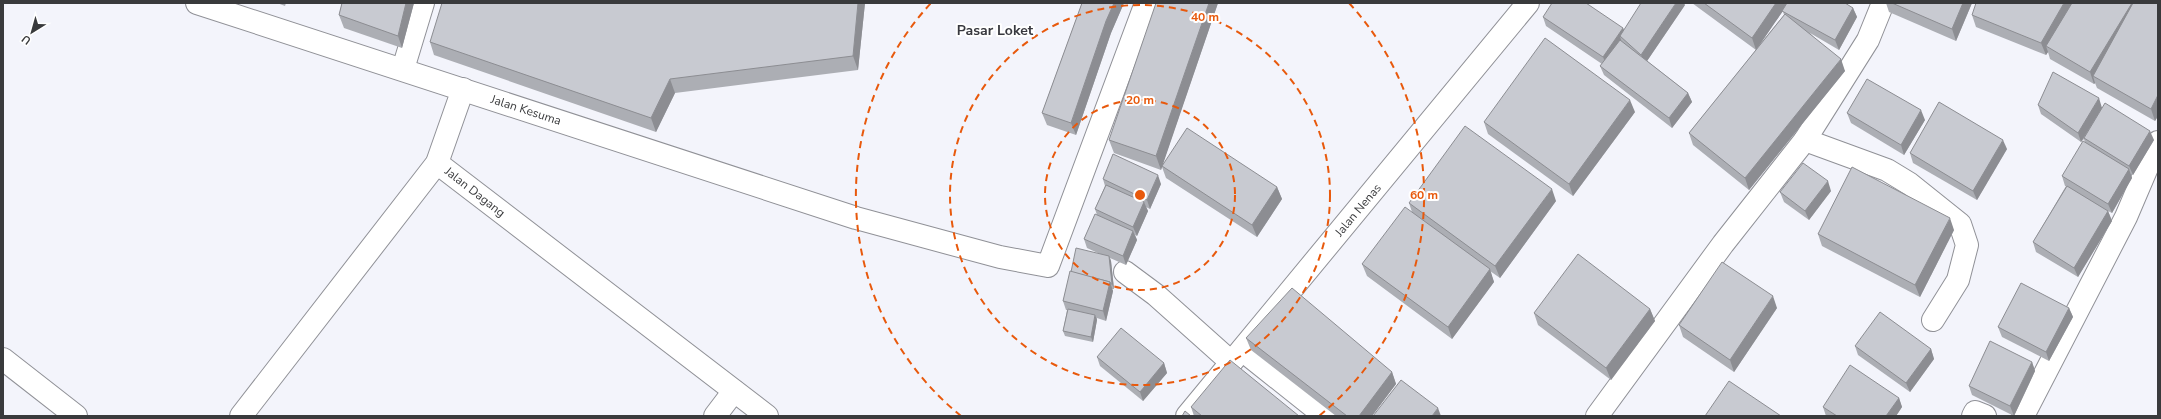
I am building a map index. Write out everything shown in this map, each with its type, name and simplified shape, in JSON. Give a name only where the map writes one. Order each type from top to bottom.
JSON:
[{"type":"street","name":"Jalan Kesuma","points":[[196,3],[403,69],[856,218],[1000,257],[1048,266],[1146,3]]},
{"type":"street","points":[[403,69],[423,3]]},
{"type":"street","name":"Jalan Nenas","points":[[1187,416],[1528,3]]},
{"type":"street","points":[[1597,416],[1723,244],[1805,140],[1868,40],[1883,3]]},
{"type":"street","points":[[437,163],[463,89]]},
{"type":"street","points":[[1805,140],[1887,170],[1910,184],[1960,224],[1967,245],[1958,280],[1934,320]]},
{"type":"street","points":[[2023,416],[2126,217],[2158,142]]},
{"type":"street","name":"Jalan Dagang","points":[[241,416],[437,163],[767,416]]},
{"type":"street","points":[[1125,272],[1237,356],[1326,416]]},
{"type":"street","points":[[3,359],[76,416]]},
{"type":"street","points":[[715,416],[734,391]]},
{"type":"street","points":[[1973,416],[1975,412],[1985,416]]},
{"type":"building","points":[[342,3],[406,3],[398,36],[339,15]]},
{"type":"building","points":[[442,3],[858,3],[853,56],[670,79],[651,118],[430,42]]},
{"type":"building","points":[[1082,3],[1114,3],[1106,21],[1071,123],[1042,113]]},
{"type":"building","points":[[1156,3],[1209,3],[1156,156],[1109,140]]},
{"type":"building","points":[[1552,3],[1586,3],[1623,28],[1603,57],[1543,17]]},
{"type":"building","points":[[1641,3],[1676,3],[1641,55],[1620,36]]},
{"type":"building","points":[[1704,3],[1776,3],[1752,38]]},
{"type":"building","points":[[1787,3],[1845,3],[1853,8],[1835,40],[1782,11]]},
{"type":"building","points":[[1892,3],[1963,3],[1952,29]]},
{"type":"building","points":[[1976,3],[2064,3],[2041,43],[1972,15]]},
{"type":"building","points":[[2072,3],[2132,3],[2090,72],[2046,46]]},
{"type":"building","points":[[2133,3],[2158,3],[2158,95],[2151,109],[2093,76]]},
{"type":"building","points":[[1785,14],[1841,59],[1745,178],[1689,133]]},
{"type":"building","points":[[1545,38],[1630,100],[1569,184],[1484,122]]},
{"type":"building","points":[[1620,40],[1688,93],[1669,118],[1600,66]]},
{"type":"building","points":[[2053,72],[2099,98],[2078,133],[2038,105]]},
{"type":"building","points":[[1867,79],[1921,110],[1901,145],[1847,113]]},
{"type":"building","points":[[1939,102],[2003,140],[1973,191],[1910,153]]},
{"type":"building","points":[[2105,103],[2150,131],[2129,166],[2084,138]]},
{"type":"building","points":[[1465,126],[1552,189],[1495,266],[1409,203]]},
{"type":"building","points":[[1187,128],[1277,187],[1252,225],[1162,166]]},
{"type":"building","points":[[2083,141],[2129,169],[2108,204],[2062,176]]},
{"type":"building","points":[[1113,154],[1158,175],[1147,200],[1103,179]]},
{"type":"building","points":[[1803,163],[1828,181],[1805,211],[1780,192]]},
{"type":"building","points":[[1852,167],[1950,218],[1915,285],[1818,234]]},
{"type":"building","points":[[1106,185],[1144,202],[1133,227],[1095,209]]},
{"type":"building","points":[[2067,186],[2108,211],[2074,268],[2033,242]]},
{"type":"building","points":[[1405,207],[1490,269],[1448,327],[1362,264]]},
{"type":"building","points":[[1095,214],[1133,231],[1123,256],[1084,239]]},
{"type":"building","points":[[1076,248],[1109,256],[1112,284],[1110,282],[1071,272]]},
{"type":"building","points":[[1578,254],[1650,309],[1606,368],[1534,313]]},
{"type":"building","points":[[1722,262],[1773,296],[1730,360],[1679,325]]},
{"type":"building","points":[[1070,271],[1110,282],[1103,311],[1063,301]]},
{"type":"building","points":[[2021,283],[2069,308],[2046,352],[1998,327]]},
{"type":"building","points":[[1292,288],[1392,372],[1359,416],[1347,416],[1246,338]]},
{"type":"building","points":[[1068,309],[1095,315],[1091,337],[1063,331]]},
{"type":"building","points":[[1880,312],[1931,349],[1906,383],[1855,346]]},
{"type":"building","points":[[1121,328],[1164,363],[1140,392],[1097,357]]},
{"type":"building","points":[[1990,341],[2032,362],[2010,406],[1969,386]]},
{"type":"building","points":[[1230,360],[1299,416],[1202,416],[1191,407]]},
{"type":"building","points":[[1850,365],[1899,398],[1886,416],[1837,416],[1823,407]]},
{"type":"building","points":[[1401,380],[1438,408],[1432,416],[1373,416]]},
{"type":"building","points":[[1729,381],[1781,416],[1705,416]]},
{"type":"building","points":[[1185,411],[1191,416],[1182,416]]},
{"type":"district","name":"Pasar Loket","points":[[995,30]]}]
